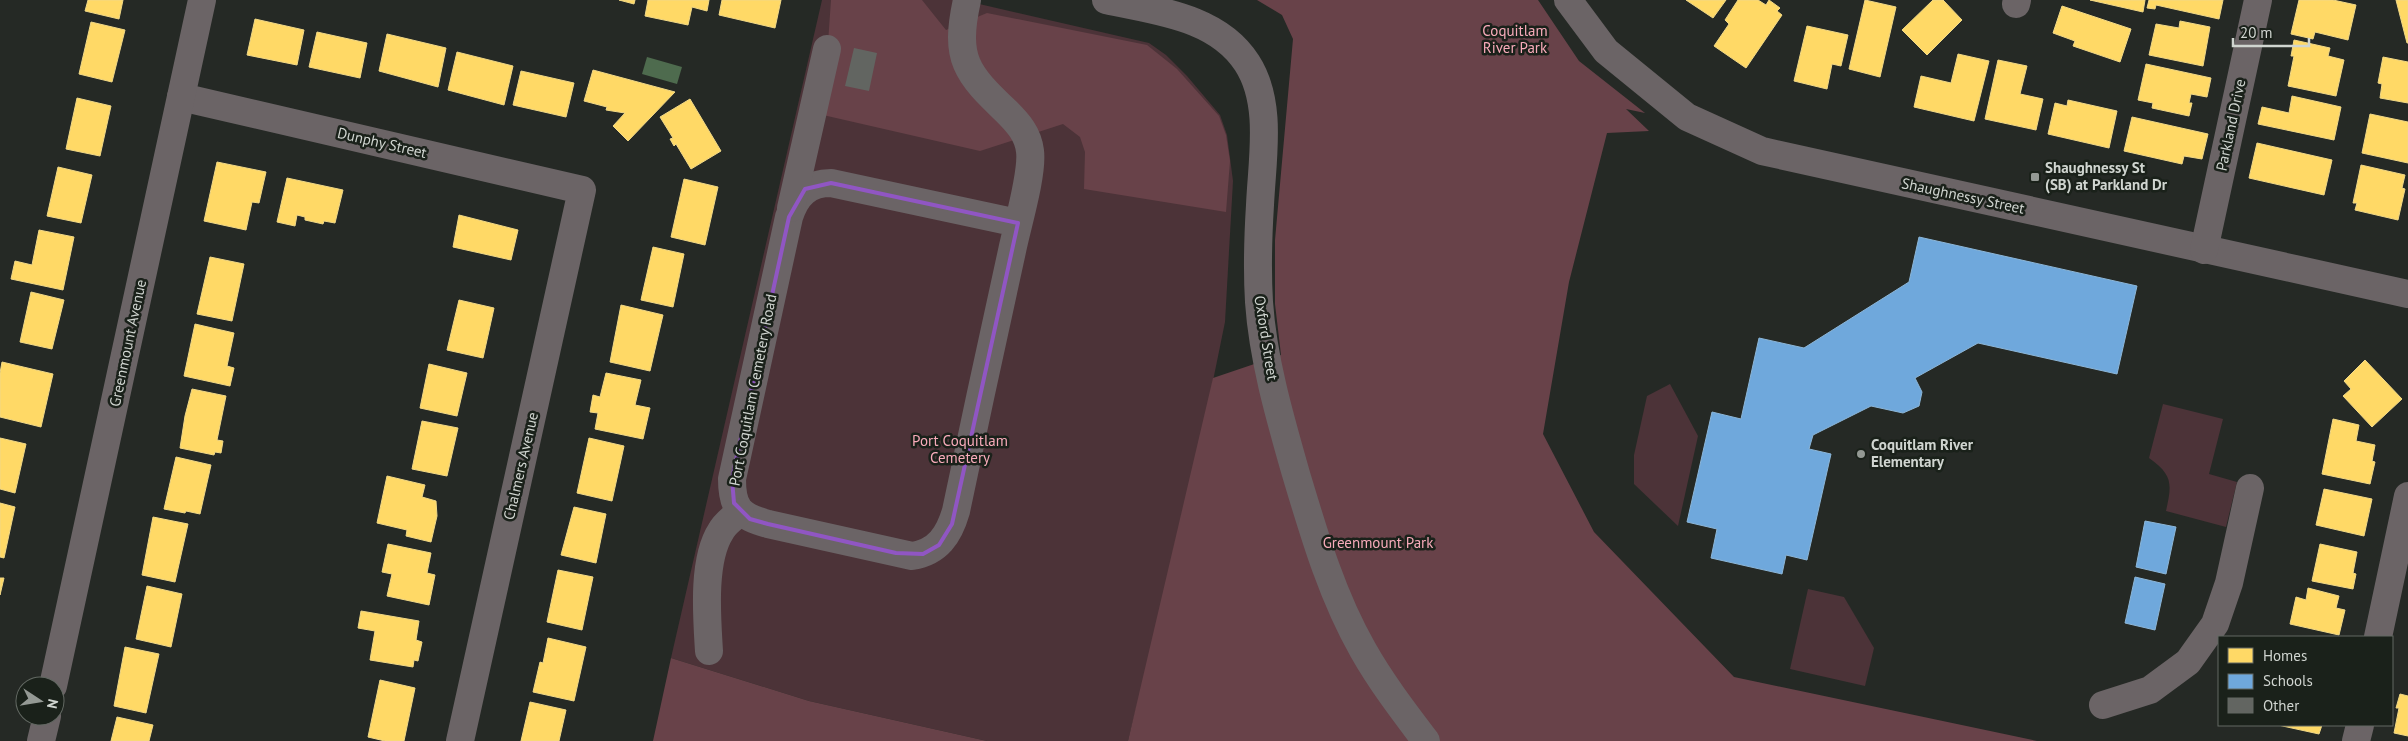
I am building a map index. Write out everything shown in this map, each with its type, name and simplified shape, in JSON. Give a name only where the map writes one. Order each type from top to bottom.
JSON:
[{"type":"street","name":"Greenmount Avenue","points":[[55,676],[202,0]]},
{"type":"street","points":[[709,651],[707,610],[710,566],[720,532],[740,512],[750,519],[768,524],[912,556],[923,554],[939,545],[946,536],[956,511],[1030,161],[1028,142],[1016,121],[976,81],[968,67],[962,48],[961,37],[967,0]]},
{"type":"street","name":"Oxford Street","points":[[1106,0],[1177,16],[1209,28],[1236,49],[1253,73],[1262,109],[1257,266],[1260,305],[1264,338],[1280,416],[1308,516],[1336,594],[1363,650],[1426,741]]},
{"type":"street","name":"Shaughnessy Street","points":[[1568,0],[1606,51],[1687,117],[1762,151],[2408,294]]},
{"type":"street","name":"Parkland Drive","points":[[2204,250],[2258,0]]},
{"type":"street","points":[[789,217],[827,49]]},
{"type":"street","name":"Dunphy Street","points":[[181,97],[582,190]]},
{"type":"street","name":"Port Coquitlam Cemetery Road","points":[[740,512],[734,503],[732,479],[789,217],[796,200],[805,189],[814,185],[831,183],[1018,223]]},
{"type":"street","name":"Chalmers Avenue","points":[[460,741],[582,190]]},
{"type":"street","points":[[2103,705],[2150,690],[2188,662],[2216,624],[2229,583],[2250,488]]},
{"type":"street","points":[[2378,636],[2408,496]]},
{"type":"street","points":[[41,741],[45,726]]},
{"type":"street","points":[[2356,741],[2360,726]]},
{"type":"highlighted area","points":[[831,183],[1018,223],[952,524],[939,545],[923,554],[896,553],[768,524],[750,519],[734,503],[732,479],[789,217],[805,189]]},
{"type":"green space","name":"Port Coquitlam Cemetery","points":[[822,0],[962,0],[1149,43],[1166,55],[1187,76],[1220,115],[1227,135],[1233,181],[1225,322],[1188,503],[1128,741],[987,741],[809,701],[671,658]]},
{"type":"green space","points":[[831,0],[922,0],[946,30],[987,13],[1147,45],[1177,69],[1219,116],[1226,135],[1230,161],[1226,212],[1084,189],[1085,152],[1080,137],[1063,124],[980,151],[823,115]]},
{"type":"green space","name":"Greenmount Park","points":[[1257,0],[1538,0],[1579,61],[1645,113],[1626,109],[1649,131],[1607,133],[1569,282],[1543,434],[1594,532],[1734,677],[2037,741],[1128,741],[1213,378],[1281,355],[1275,304],[1275,240],[1293,39],[1282,15]]},
{"type":"green space","points":[[1670,384],[1698,436],[1678,526],[1634,484],[1634,455],[1647,396]]},
{"type":"green space","points":[[2163,404],[2223,419],[2209,474],[2237,482],[2226,527],[2166,511],[2170,487],[2169,481],[2163,470],[2149,458]]},
{"type":"green space","points":[[1808,589],[1844,597],[1874,648],[1865,686],[1790,669]]},
{"type":"green space","points":[[671,658],[809,701],[987,741],[653,741]]},
{"type":"shaded area","points":[[647,57],[682,67],[677,84],[642,74]]},
{"type":"building: Homes","points":[[88,0],[123,0],[119,19],[85,11]]},
{"type":"building: Homes","points":[[619,0],[635,0],[634,4]]},
{"type":"building: Homes","points":[[648,0],[709,0],[707,11],[692,7],[688,25],[645,16]]},
{"type":"building: Homes","points":[[722,0],[781,0],[775,28],[719,15]]},
{"type":"building: Homes","points":[[1686,0],[1726,0],[1713,18]]},
{"type":"building: Homes","points":[[1738,0],[1758,0],[1766,5],[1769,0],[1780,8],[1777,11],[1782,15],[1746,68],[1714,46],[1729,24],[1725,20]]},
{"type":"building: Homes","points":[[1865,0],[1896,7],[1880,77],[1849,69]]},
{"type":"building: Homes","points":[[1933,0],[1943,0],[1962,20],[1927,55],[1902,30]]},
{"type":"building: Homes","points":[[2090,0],[2145,0],[2143,12]]},
{"type":"building: Homes","points":[[2149,0],[2223,0],[2219,19],[2156,5],[2155,9],[2147,8]]},
{"type":"building: Homes","points":[[2299,0],[2333,0],[2356,5],[2348,40],[2315,32],[2313,39],[2291,34]]},
{"type":"building: Homes","points":[[2396,0],[2408,0],[2408,43],[2407,43]]},
{"type":"building: Homes","points":[[2062,6],[2131,29],[2120,62],[2073,46],[2075,41],[2053,33]]},
{"type":"building: Homes","points":[[255,19],[304,30],[297,65],[247,55]]},
{"type":"building: Homes","points":[[2180,21],[2210,27],[2203,66],[2149,55],[2156,24],[2179,28]]},
{"type":"building: Homes","points":[[91,22],[125,30],[112,82],[79,74]]},
{"type":"building: Homes","points":[[1807,26],[1848,35],[1841,66],[1832,64],[1827,89],[1794,81]]},
{"type":"building: Homes","points":[[317,32],[367,43],[360,78],[309,67]]},
{"type":"building: Homes","points":[[387,34],[446,48],[438,87],[379,71]]},
{"type":"building: Homes","points":[[2294,40],[2330,48],[2328,56],[2344,60],[2336,96],[2288,86],[2294,56],[2291,56]]},
{"type":"building: Homes","points":[[457,52],[513,66],[504,105],[448,90]]},
{"type":"building: Homes","points":[[1958,54],[1989,61],[1974,121],[1914,107],[1921,76],[1951,83]]},
{"type":"building: Homes","points":[[2383,57],[2408,62],[2408,103],[2380,98],[2382,84],[2378,83]]},
{"type":"building: Homes","points":[[1998,60],[2027,66],[2020,94],[2043,99],[2036,130],[1985,119]]},
{"type":"building: Homes","points":[[2146,64],[2211,78],[2207,97],[2191,94],[2189,103],[2192,103],[2189,116],[2152,108],[2153,103],[2138,100]]},
{"type":"building: Homes","points":[[593,70],[675,92],[628,141],[613,126],[625,113],[606,110],[607,107],[584,101]]},
{"type":"building: Homes","points":[[521,71],[574,83],[566,117],[513,105]]},
{"type":"building: Homes","points":[[2292,96],[2341,107],[2334,140],[2258,124],[2262,107],[2289,113]]},
{"type":"building: Homes","points":[[77,98],[111,106],[100,156],[66,149]]},
{"type":"building: Homes","points":[[690,99],[721,151],[691,169],[676,144],[674,146],[670,139],[673,138],[660,117]]},
{"type":"building: Homes","points":[[2068,100],[2117,111],[2109,148],[2048,134],[2055,103],[2067,106]]},
{"type":"building: Homes","points":[[2370,114],[2408,122],[2408,163],[2362,153]]},
{"type":"building: Homes","points":[[2132,117],[2208,134],[2202,159],[2184,156],[2182,164],[2124,151]]},
{"type":"building: Homes","points":[[2257,143],[2332,160],[2324,195],[2249,178]]},
{"type":"building: Homes","points":[[217,162],[266,172],[259,203],[252,202],[246,230],[204,221]]},
{"type":"building: Homes","points":[[2361,165],[2405,175],[2402,188],[2405,189],[2398,220],[2355,210],[2357,203],[2353,203]]},
{"type":"building: Homes","points":[[58,167],[92,175],[81,223],[47,216]]},
{"type":"building: Homes","points":[[287,178],[343,190],[335,223],[324,221],[323,224],[305,220],[305,217],[297,215],[295,226],[277,222]]},
{"type":"building: Homes","points":[[684,179],[718,187],[705,245],[671,237]]},
{"type":"building: Homes","points":[[459,215],[518,230],[511,260],[453,247]]},
{"type":"building: Homes","points":[[39,230],[74,237],[63,290],[11,279],[15,261],[32,265]]},
{"type":"building: Homes","points":[[653,247],[684,254],[673,307],[641,300]]},
{"type":"building: Homes","points":[[210,257],[244,264],[232,321],[197,314]]},
{"type":"building: Homes","points":[[31,292],[64,300],[52,349],[20,342]]},
{"type":"building: Homes","points":[[459,300],[494,308],[483,358],[447,350]]},
{"type":"building: Homes","points":[[621,305],[663,315],[650,371],[610,362]]},
{"type":"building: Homes","points":[[195,324],[234,333],[227,366],[234,368],[230,386],[184,376]]},
{"type":"building: Homes","points":[[2365,360],[2402,399],[2372,427],[2343,396],[2351,389],[2344,381]]},
{"type":"building: Homes","points":[[2,362],[53,374],[41,427],[0,417],[0,373]]},
{"type":"building: Homes","points":[[429,364],[467,373],[457,416],[420,408]]},
{"type":"building: Homes","points":[[606,373],[641,380],[635,405],[650,408],[643,439],[595,429],[598,413],[590,412],[593,395],[600,397]]},
{"type":"building: Homes","points":[[192,389],[226,396],[217,440],[223,441],[221,453],[215,452],[214,455],[180,448]]},
{"type":"building: Homes","points":[[2333,419],[2359,425],[2356,441],[2375,445],[2372,461],[2375,462],[2370,484],[2322,474]]},
{"type":"building: Homes","points":[[422,421],[458,428],[447,476],[412,469]]},
{"type":"building: Homes","points":[[0,438],[26,444],[15,493],[0,489]]},
{"type":"building: Homes","points":[[589,438],[624,446],[612,501],[577,493]]},
{"type":"building: Homes","points":[[176,457],[211,465],[200,514],[164,509]]},
{"type":"building: Homes","points":[[387,476],[425,485],[422,497],[436,501],[437,516],[431,542],[406,536],[407,530],[377,523]]},
{"type":"building: Homes","points":[[2324,489],[2372,499],[2364,536],[2316,525]]},
{"type":"building: Homes","points":[[0,503],[15,507],[4,558],[0,557]]},
{"type":"building: Homes","points":[[574,507],[606,514],[596,563],[561,555]]},
{"type":"building: Homes","points":[[153,517],[188,524],[175,582],[142,575]]},
{"type":"building: Homes","points":[[388,544],[431,553],[427,573],[435,575],[429,605],[387,596],[392,574],[382,572]]},
{"type":"building: Homes","points":[[2320,544],[2357,552],[2353,573],[2356,574],[2353,589],[2312,581]]},
{"type":"building: Homes","points":[[558,570],[593,577],[582,630],[547,622]]},
{"type":"building: Homes","points":[[0,578],[4,578],[0,595]]},
{"type":"building: Homes","points":[[147,586],[182,594],[171,647],[136,639]]},
{"type":"building: Homes","points":[[2308,588],[2339,596],[2336,608],[2345,610],[2339,635],[2290,624],[2296,597],[2306,600]]},
{"type":"building: Homes","points":[[361,611],[419,621],[416,640],[422,642],[418,661],[414,660],[413,667],[370,660],[375,631],[358,628]]},
{"type":"building: Homes","points":[[548,638],[586,647],[574,701],[533,692],[540,662],[543,663]]},
{"type":"building: Homes","points":[[125,647],[159,654],[146,713],[114,706]]},
{"type":"building: Homes","points":[[380,680],[415,688],[404,741],[385,741],[368,737]]},
{"type":"building: Homes","points":[[2400,694],[2408,696],[2408,736],[2394,733],[2399,708],[2396,708]]},
{"type":"building: Homes","points":[[530,702],[566,710],[559,741],[521,741]]},
{"type":"building: Homes","points":[[117,717],[153,725],[149,741],[111,741]]},
{"type":"building: Homes","points":[[2283,726],[2322,726],[2319,734]]},
{"type":"building: Schools","points":[[1919,237],[2137,286],[2117,374],[1978,343],[1915,378],[1922,392],[1919,406],[1903,413],[1871,406],[1813,435],[1809,449],[1831,454],[1807,560],[1786,555],[1782,574],[1711,558],[1717,529],[1687,522],[1712,412],[1741,419],[1759,338],[1804,348],[1909,282]]},
{"type":"building: Schools","points":[[2145,521],[2176,527],[2166,574],[2136,567]]},
{"type":"building: Schools","points":[[2135,577],[2165,584],[2155,630],[2125,623]]},
{"type":"building: Other","points":[[854,48],[877,53],[869,91],[845,86]]},
{"type":"place","name":"Shaughnessy St (SB) at Parkland Dr","points":[[2035,177]]},
{"type":"place","name":"Coquitlam River Elementary","points":[[1861,454]]},
{"type":"park label","name":"Coquitlam River Park","points":[[1515,40]]}]
